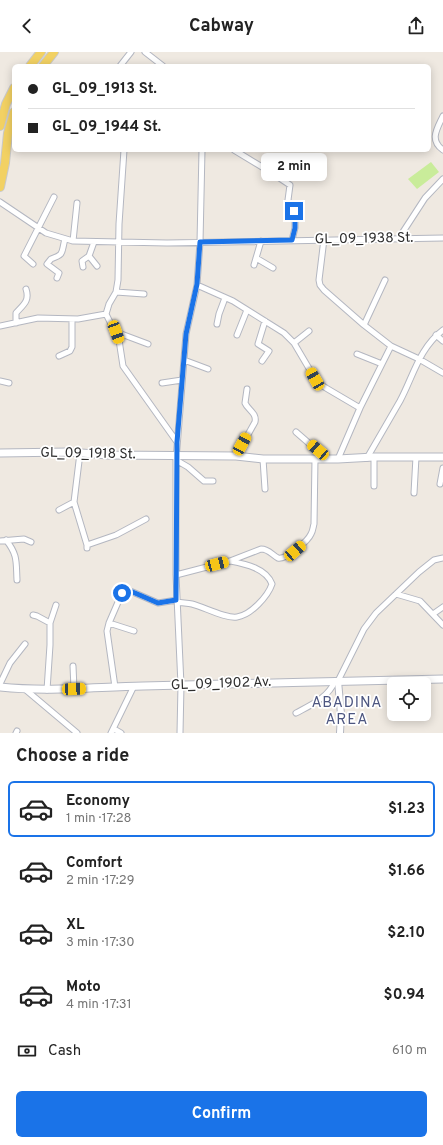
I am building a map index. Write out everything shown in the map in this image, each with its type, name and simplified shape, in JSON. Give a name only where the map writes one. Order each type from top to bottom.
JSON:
[{"type":"main road","points":[[32,64],[41,52]]},
{"type":"main road","points":[[45,64],[54,52]]},
{"type":"main road","points":[[0,126],[3,102],[12,91]]},
{"type":"main road","points":[[0,186],[6,163],[8,133],[12,119]]},
{"type":"main road","name":"GL_09_1918 St.","points":[[0,453],[80,453],[177,458],[236,456],[263,459],[443,457]]},
{"type":"main road","name":"GL_09_1902 Av.","points":[[0,687],[26,690],[47,690],[134,686],[443,679]]},
{"type":"street","points":[[122,64],[131,52]]},
{"type":"street","points":[[145,52],[160,64]]},
{"type":"street","points":[[443,116],[434,135],[435,141],[443,150]]},
{"type":"street","points":[[124,152],[118,242],[119,267],[116,292],[109,304],[106,314],[119,340],[123,366],[177,442]]},
{"type":"street","points":[[180,733],[181,686],[176,575],[177,442],[187,328],[197,284],[200,242],[202,152]]},
{"type":"street","points":[[237,152],[290,185],[288,200],[295,213],[295,228],[292,240]]},
{"type":"street","points":[[399,238],[425,198],[443,179]]},
{"type":"street","points":[[33,264],[24,256],[54,197]]},
{"type":"street","name":"GL_09_1938 St.","points":[[0,202],[46,233],[65,239],[94,242],[200,242],[443,238]]},
{"type":"street","points":[[73,240],[77,203]]},
{"type":"street","points":[[57,278],[59,273],[47,264],[51,259],[58,257],[61,254],[65,239]]},
{"type":"street","points":[[324,239],[319,280],[320,285],[364,325],[391,346],[419,359],[443,374]]},
{"type":"street","points":[[254,265],[261,241]]},
{"type":"street","points":[[84,267],[82,261],[89,256],[94,242]]},
{"type":"street","points":[[89,256],[97,266]]},
{"type":"street","points":[[256,258],[274,268]]},
{"type":"street","points":[[364,325],[386,280]]},
{"type":"street","points":[[197,284],[233,301],[284,333],[294,342],[317,382],[360,408]]},
{"type":"street","points":[[16,323],[16,313],[28,298],[26,290]]},
{"type":"street","points":[[116,292],[144,294]]},
{"type":"street","points":[[217,324],[225,298]]},
{"type":"street","points":[[238,335],[247,310]]},
{"type":"street","points":[[0,326],[38,318],[72,319],[106,314]]},
{"type":"street","points":[[59,356],[70,351],[72,347],[72,319]]},
{"type":"street","points":[[262,361],[269,350],[258,344],[264,321]]},
{"type":"street","points":[[374,486],[370,457],[400,401],[423,352],[436,335],[443,330]]},
{"type":"street","points":[[294,342],[309,331]]},
{"type":"street","points":[[116,332],[148,344]]},
{"type":"street","points":[[436,335],[443,341]]},
{"type":"street","points":[[338,459],[360,408],[391,346]]},
{"type":"street","points":[[357,354],[382,364]]},
{"type":"street","points":[[184,360],[208,369]]},
{"type":"street","points":[[162,383],[182,380]]},
{"type":"street","points":[[0,381],[9,383]]},
{"type":"street","points":[[236,456],[255,422],[255,415],[244,402],[247,389]]},
{"type":"street","points":[[296,432],[327,459]]},
{"type":"street","points":[[80,453],[74,502],[87,546],[116,535],[146,518]]},
{"type":"street","points":[[414,493],[416,457]]},
{"type":"street","points":[[177,458],[204,481],[213,481]]},
{"type":"street","points":[[263,459],[265,488]]},
{"type":"street","points":[[176,575],[230,561],[242,555],[264,549],[279,558],[283,558],[295,551],[312,533],[314,524],[315,459]]},
{"type":"street","points":[[440,484],[443,468]]},
{"type":"street","points":[[59,510],[74,502]]},
{"type":"street","points":[[3,541],[24,539],[31,542]]},
{"type":"street","points":[[3,541],[11,547],[16,556],[17,580]]},
{"type":"street","points":[[296,714],[325,696],[333,687],[364,629],[376,613],[419,572],[434,560],[443,558]]},
{"type":"street","points":[[115,687],[107,631],[122,593],[127,590],[158,603],[177,601],[234,617],[242,616],[256,607],[267,595],[272,584],[271,580],[258,569],[243,563],[230,561]]},
{"type":"street","points":[[396,594],[420,601],[443,625]]},
{"type":"street","points":[[47,690],[50,658],[50,623],[56,606]]},
{"type":"street","points":[[434,614],[443,607]]},
{"type":"street","points":[[33,615],[50,623]]},
{"type":"street","points":[[109,623],[134,631]]},
{"type":"street","points":[[0,684],[10,663],[24,644]]},
{"type":"street","points":[[73,666],[74,689]]},
{"type":"street","points":[[336,681],[341,714],[340,733]]},
{"type":"street","points":[[121,733],[112,731],[134,686]]},
{"type":"street","points":[[26,690],[78,733]]},
{"type":"green space","points":[[431,162],[439,172],[417,189],[408,179]]},
{"type":"district","name":"ABADINA AREA","points":[[347,712]]},
{"type":"route","points":[[122,593],[128,590],[158,603],[176,600],[177,442],[186,334],[197,284],[200,242],[292,240],[295,228],[294,211]]}]
